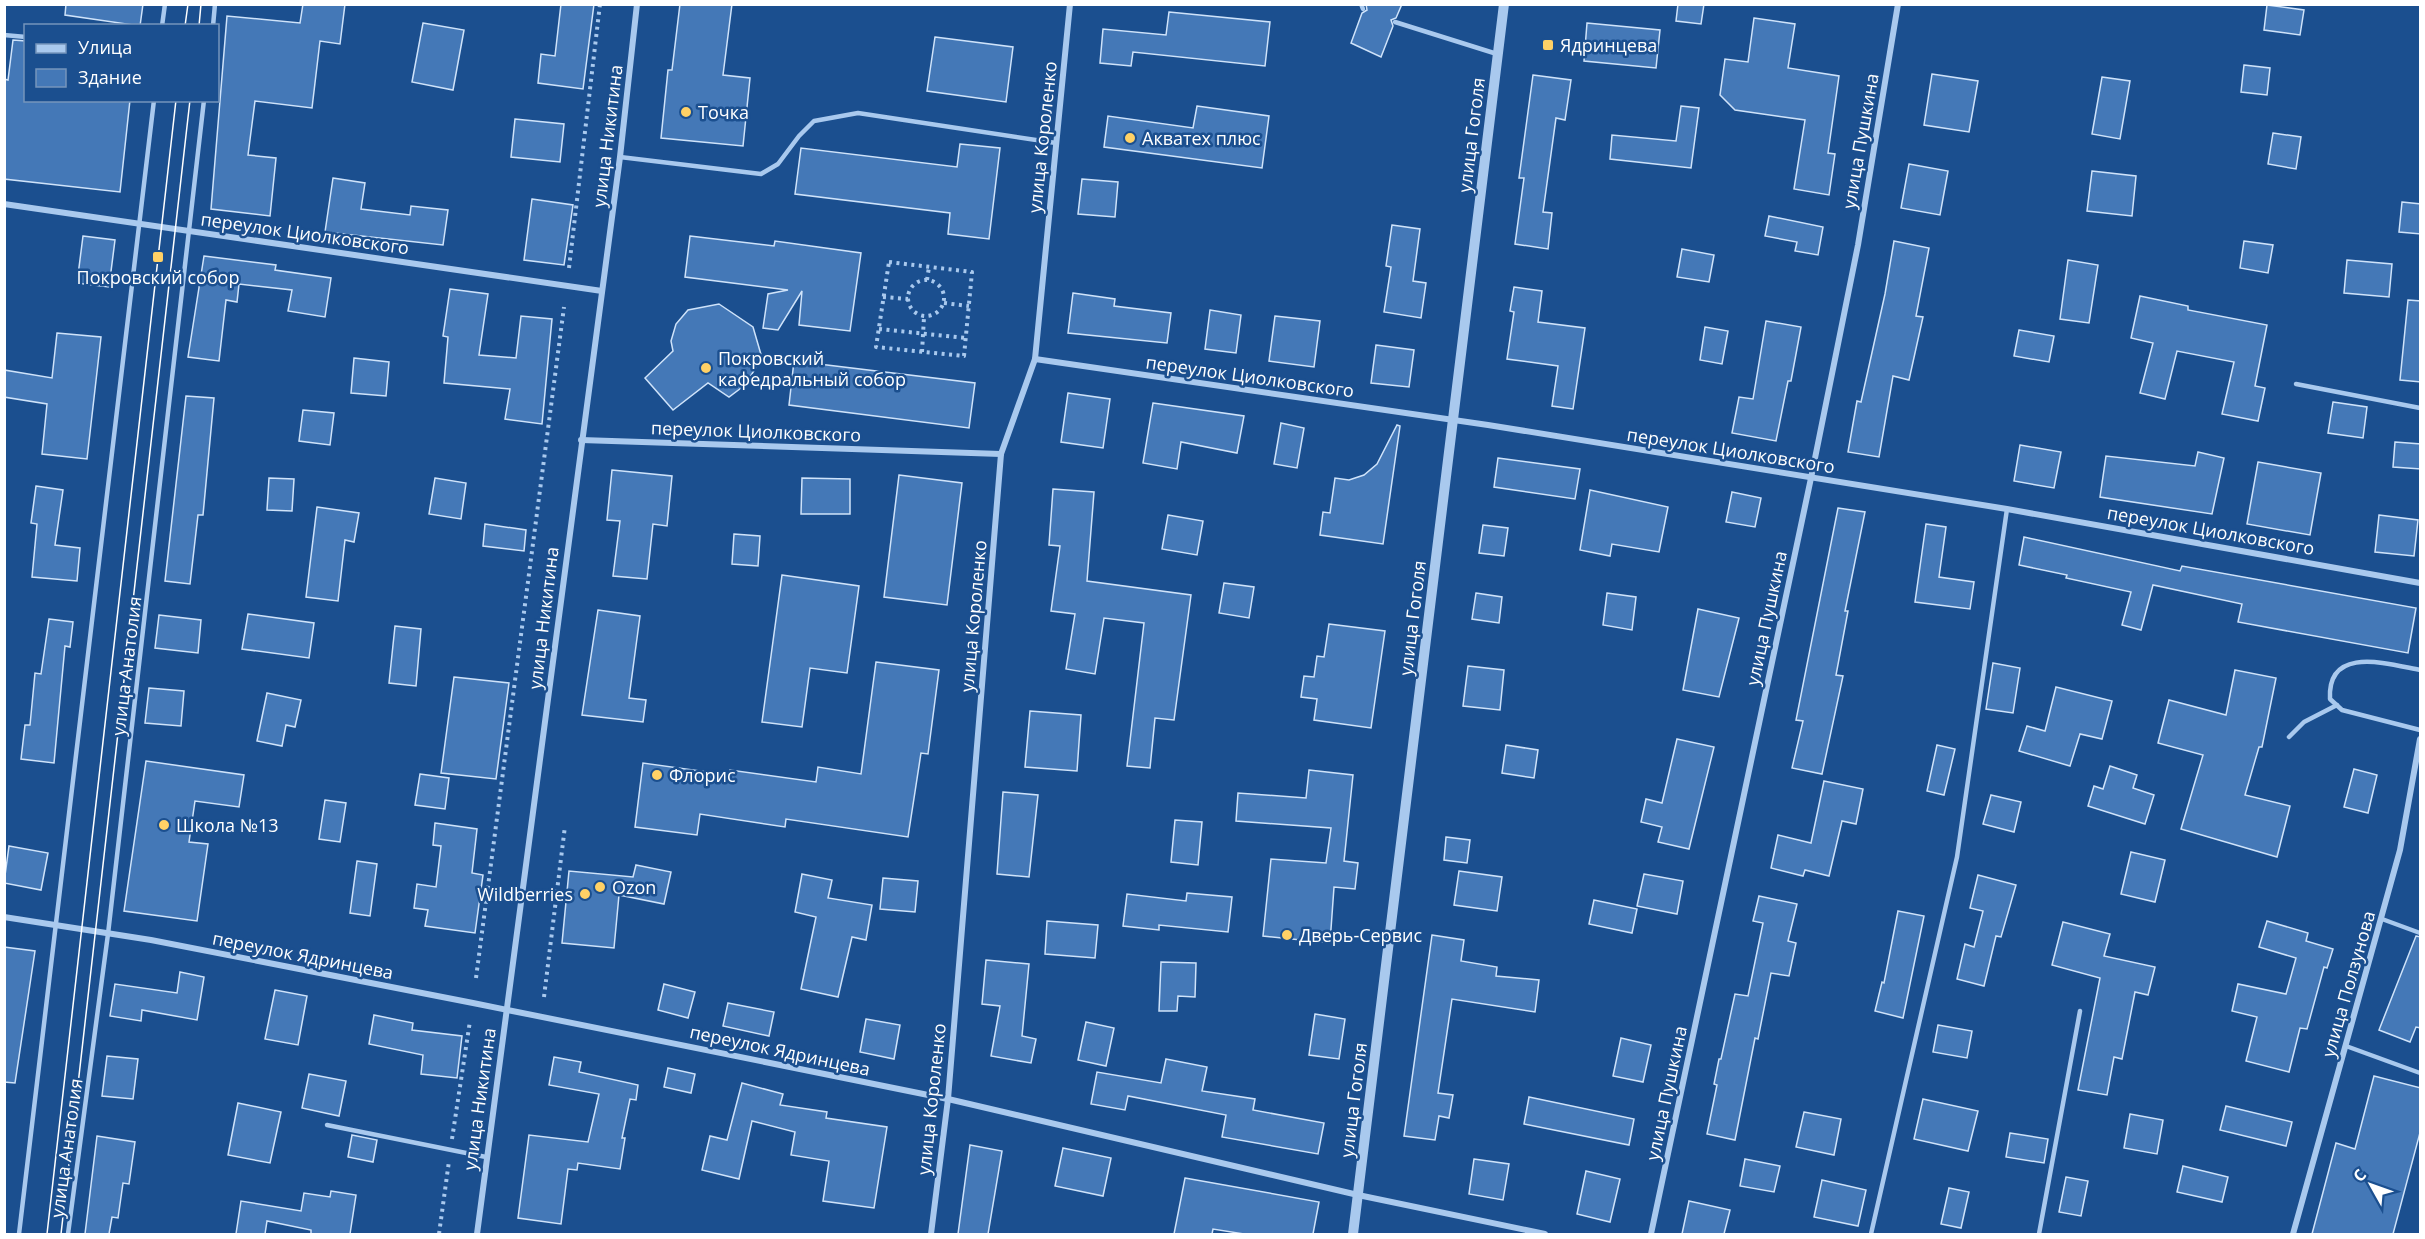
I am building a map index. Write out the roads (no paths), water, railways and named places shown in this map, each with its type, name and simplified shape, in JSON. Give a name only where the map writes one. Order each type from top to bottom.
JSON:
[{"type":"street","name":"улица Никитина","points":[[477,1234],[620,157],[637,4]]},
{"type":"street","name":"улица Короленко","points":[[931,1234],[948,1099],[1001,454],[1035,359],[1070,4]]},
{"type":"street","name":"улица Гоголя","points":[[1353,1234],[1503,4]]},
{"type":"street","name":"улица Пушкина","points":[[1651,1234],[1858,245],[1898,4]]},
{"type":"street","name":"переулок Циолковского","points":[[4,204],[602,291]]},
{"type":"street","name":"переулок Циолковского","points":[[1035,359],[1453,420],[2007,509],[2421,583]]},
{"type":"street","name":"переулок Циолковского","points":[[581,440],[1001,454]]},
{"type":"street","name":"улица Ползунова","points":[[2293,1234],[2382,920],[2400,850],[2421,739]]},
{"type":"street","name":"переулок Ядринцева","points":[[4,917],[108,934],[506,1010],[948,1099],[1358,1195],[1545,1234]]},
{"type":"lane","points":[[162,24],[165,4]]},
{"type":"lane","points":[[213,24],[215,4]]},
{"type":"lane","points":[[1395,22],[1497,54]]},
{"type":"lane","points":[[4,35],[24,37]]},
{"type":"lane","name":"улица Анатолия","points":[[19,1234],[58,925],[154,102]]},
{"type":"lane","name":"улица Анатолия","points":[[68,1234],[108,934],[204,102]]},
{"type":"lane","points":[[620,157],[761,174],[778,164],[799,136],[814,121],[858,113],[1056,143]]},
{"type":"lane","points":[[2296,384],[2421,408]]},
{"type":"lane","points":[[1871,1234],[1957,857],[2007,509]]},
{"type":"lane","points":[[2421,670],[2371,661],[2352,663],[2337,672],[2329,685],[2330,699],[2342,710],[2421,730]]},
{"type":"lane","points":[[2289,737],[2304,722],[2337,705]]},
{"type":"lane","points":[[2382,920],[2421,933]]},
{"type":"lane","points":[[2039,1234],[2080,1011]]},
{"type":"lane","points":[[2346,1046],[2421,1073]]},
{"type":"lane","points":[[327,1125],[486,1157]]},
{"type":"tram line","points":[[185,24],[188,4]]},
{"type":"tram line","points":[[199,24],[201,4]]},
{"type":"tram line","points":[[47,1234],[176,102]]},
{"type":"tram line","points":[[61,1234],[190,102]]},
{"type":"place","name":"Ядринцева","points":[[1548,45]]},
{"type":"place","name":"Точка","points":[[686,112]]},
{"type":"place","name":"Акватех плюс","points":[[1130,138]]},
{"type":"place","name":"Покровский собор","points":[[158,257]]},
{"type":"place","name":"Покровский кафедральный собор","points":[[706,368]]},
{"type":"place","name":"Флорис","points":[[657,775]]},
{"type":"place","name":"Школа №13","points":[[164,825]]},
{"type":"place","name":"Ozon","points":[[600,887]]},
{"type":"place","name":"Wildberries","points":[[585,894]]},
{"type":"place","name":"Дверь-Сервис","points":[[1287,935]]}]
